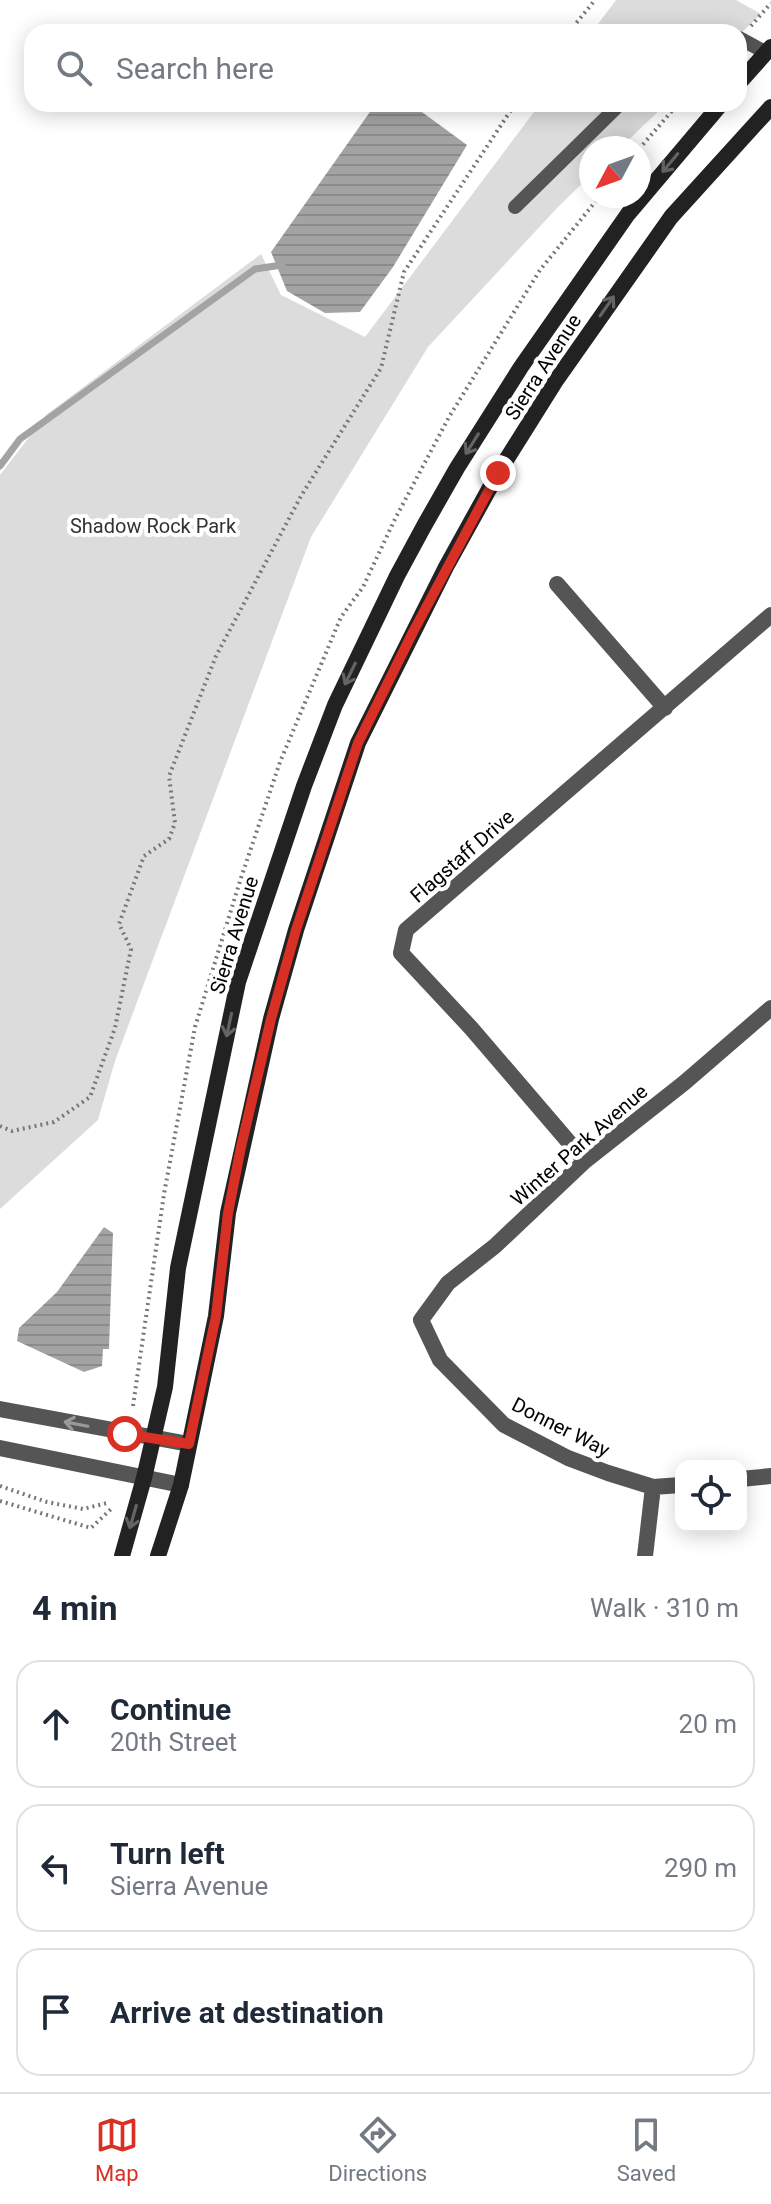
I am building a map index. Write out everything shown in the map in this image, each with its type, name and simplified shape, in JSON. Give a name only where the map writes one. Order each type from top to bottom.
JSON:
[{"type":"main road","points":[[747,75],[770,53]]},
{"type":"main road","name":"Sierra Avenue","points":[[158,1556],[181,1485],[216,1316],[228,1213],[271,1019],[296,930],[358,743],[476,513],[555,382],[671,217],[771,107]]},
{"type":"main road","name":"Sierra Avenue","points":[[122,1556],[165,1387],[178,1268],[238,982],[304,786],[335,705],[424,526],[521,367],[628,214],[714,112]]},
{"type":"street","points":[[557,584],[665,708]]},
{"type":"street","name":"Flagstaff Drive","points":[[585,1161],[471,1028],[401,953],[406,930],[771,615]]},
{"type":"street","name":"Winter Park Avenue","points":[[421,1320],[448,1283],[495,1246],[585,1161],[684,1083],[771,1008]]},
{"type":"street","name":"Donner Way","points":[[421,1320],[440,1360],[504,1425],[568,1458],[653,1487],[675,1485]]},
{"type":"street","points":[[0,1409],[189,1444]]},
{"type":"street","points":[[0,1448],[181,1485]]},
{"type":"street","points":[[747,1478],[771,1476]]},
{"type":"street","points":[[645,1556],[653,1487]]},
{"type":"lane","points":[[747,42],[770,53]]},
{"type":"lane","points":[[515,207],[612,112]]},
{"type":"path","points":[[576,24],[595,0]]},
{"type":"path","points":[[747,30],[771,3]]},
{"type":"path","points":[[0,1126],[12,1131],[54,1122],[90,1097],[115,1028],[131,949],[119,924],[144,856],[169,839],[175,823],[169,776],[216,656],[301,496],[381,368],[404,272],[510,112]]},
{"type":"path","points":[[650,136],[671,112]]},
{"type":"path","points":[[0,1486],[47,1502],[83,1509],[107,1503]]},
{"type":"path","points":[[0,1501],[91,1528],[111,1509]]},
{"type":"green space","points":[[616,0],[736,0],[761,14],[747,27],[747,24],[598,24]]},
{"type":"green space","name":"Shadow Rock Park","points":[[534,112],[658,112],[633,136],[579,136],[579,187],[428,347],[311,537],[115,1061],[98,1120],[0,1209],[0,475],[46,415],[261,254],[281,295],[365,337]]},
{"type":"shaded area","points":[[370,112],[422,112],[467,145],[393,267],[360,312],[325,313],[287,291],[271,252]]},
{"type":"shaded area","points":[[104,1227],[113,1233],[109,1349],[103,1349],[102,1366],[84,1372],[17,1341],[19,1328],[57,1292]]},
{"type":"waterway","points":[[0,466],[20,439],[255,269],[282,265]]},
{"type":"route","points":[[125,1434],[189,1444],[216,1316],[228,1213],[241,1147],[296,930],[358,743],[446,567],[498,473]]}]
